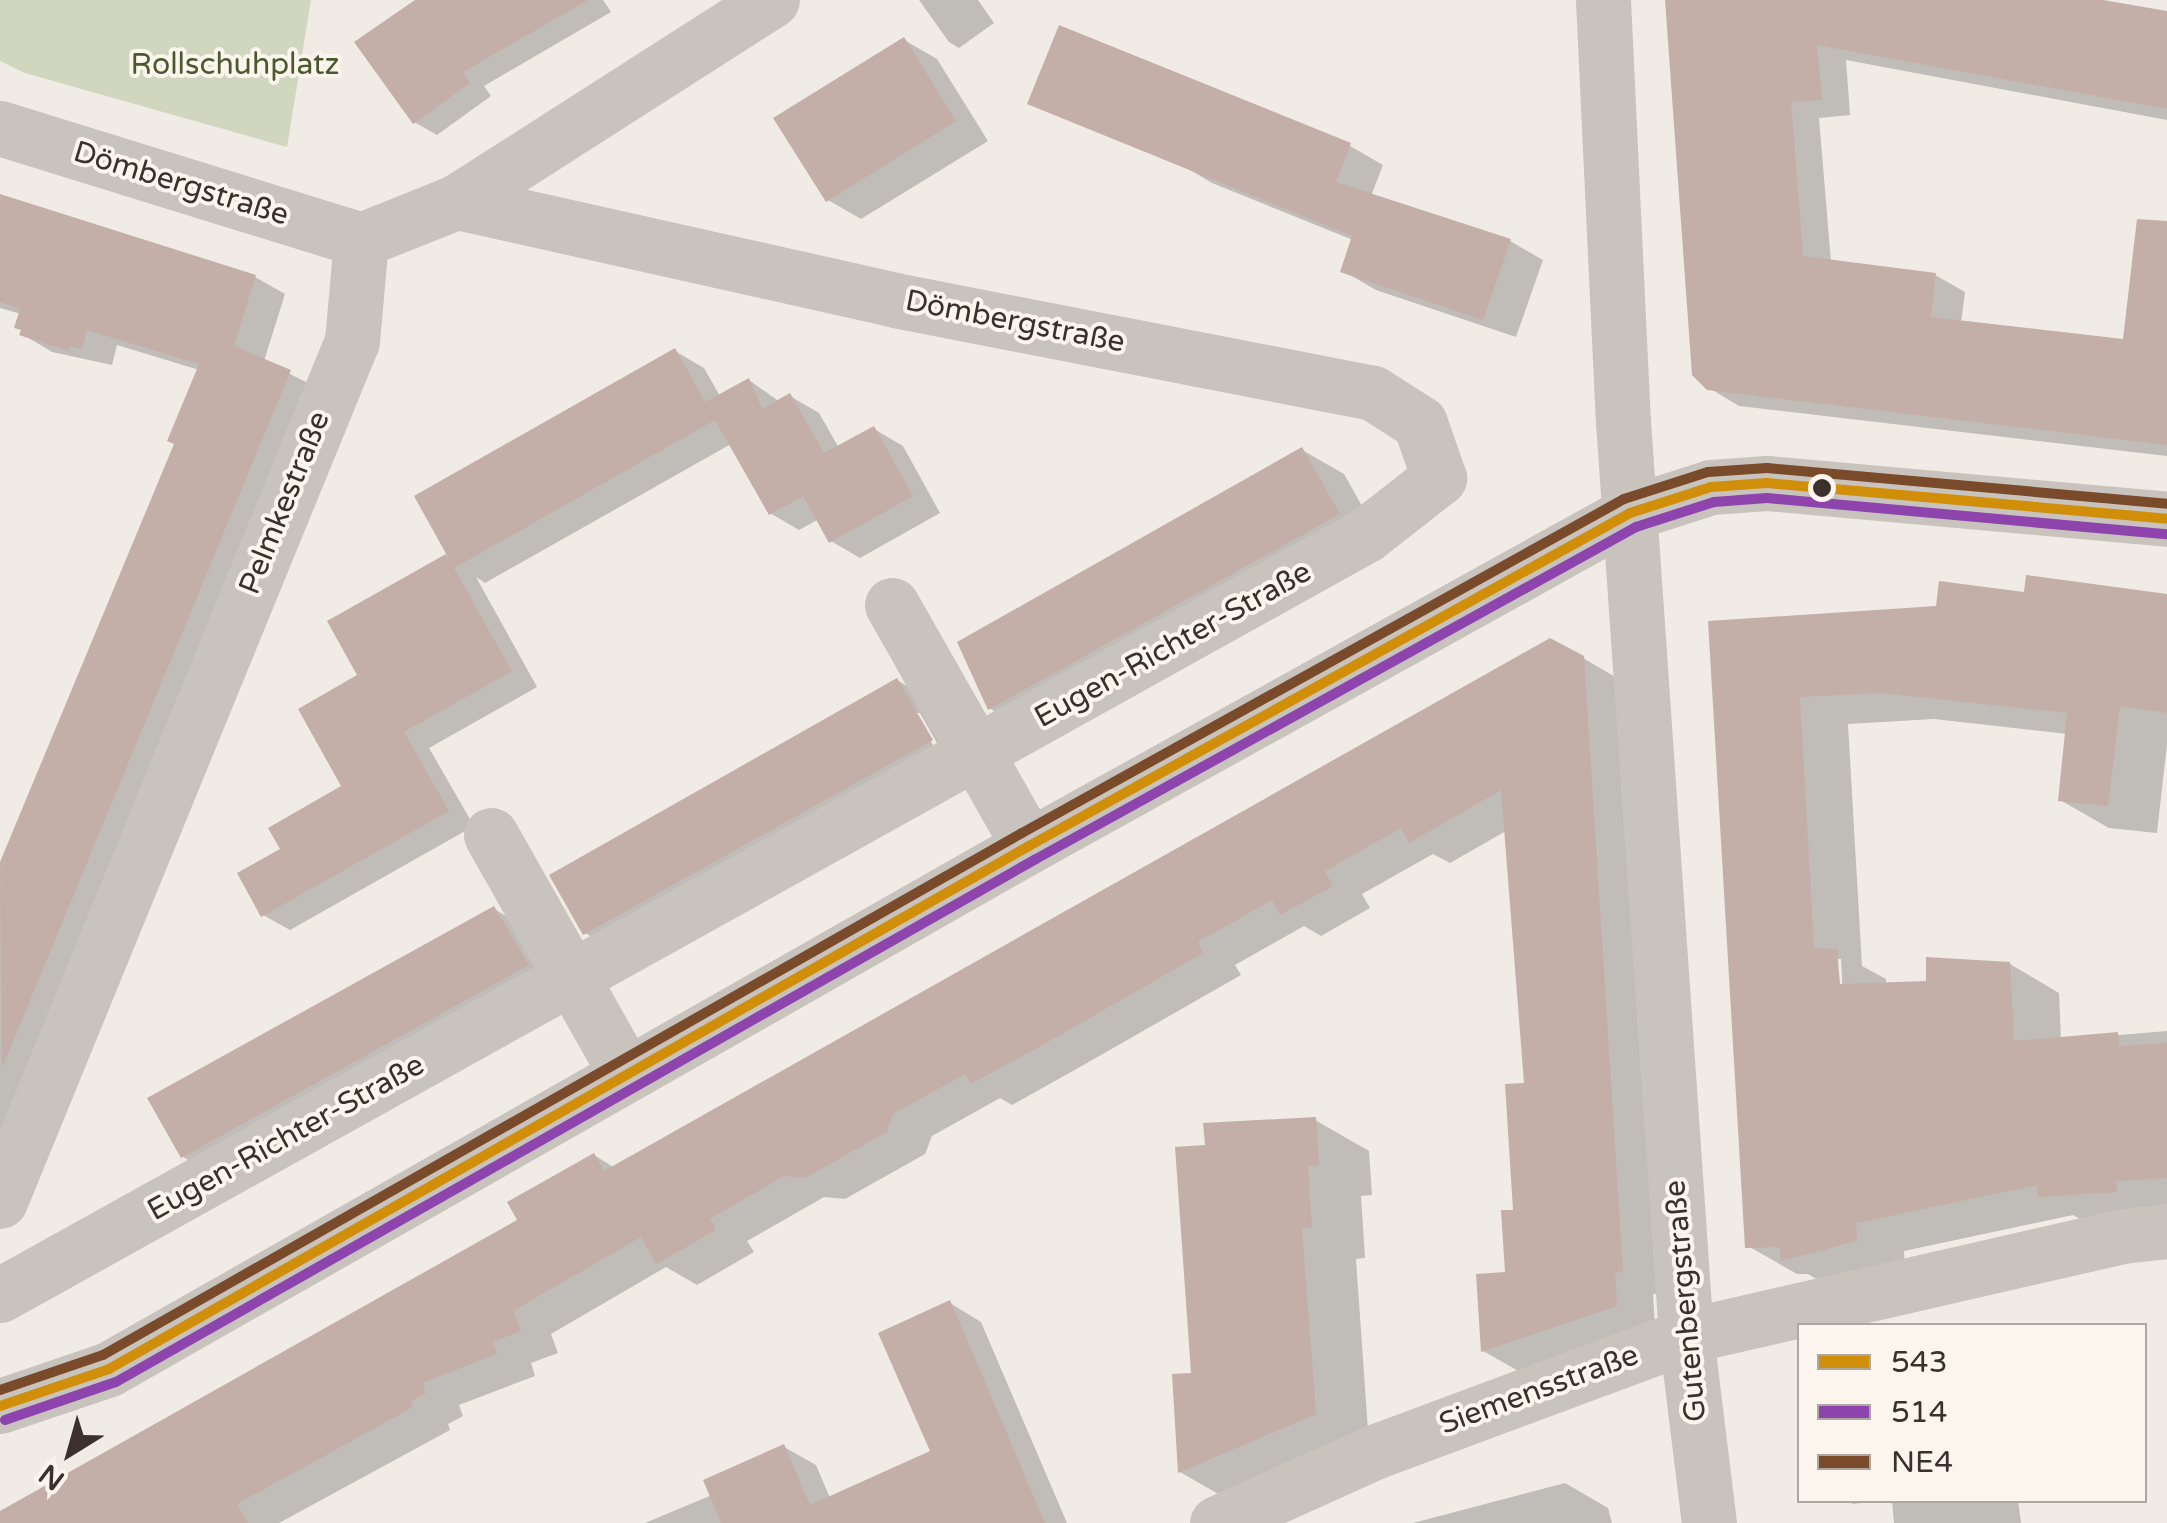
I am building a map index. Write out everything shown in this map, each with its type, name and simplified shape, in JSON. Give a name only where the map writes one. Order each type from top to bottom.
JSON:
[{"type":"street","points":[[361,240],[456,202],[772,0]]},
{"type":"street","name":"Gutenbergstraße","points":[[1603,0],[1630,513],[1686,1336],[1709,1523]]},
{"type":"street","name":"Dömbergstraße","points":[[0,128],[361,240]]},
{"type":"street","name":"Dömbergstraße","points":[[456,202],[896,300],[1373,392],[1420,423],[1439,478],[1366,535]]},
{"type":"street","name":"Pelmkestraße","points":[[0,1201],[352,341],[361,240]]},
{"type":"street","points":[[0,1406],[109,1370],[1029,846],[1630,513],[1710,487],[1767,483],[2167,519]]},
{"type":"street","name":"Eugen-Richter-Straße","points":[[0,1295],[572,981],[1366,535]]},
{"type":"street","points":[[892,605],[1029,846]]},
{"type":"street","points":[[491,834],[626,1074]]},
{"type":"street","name":"Siemensstraße","points":[[1216,1523],[1374,1452],[1686,1336],[2122,1236],[2167,1231]]},
{"type":"green space","name":"Rollschuhplatz","points":[[0,0],[311,0],[287,147],[25,73],[0,61]]},
{"type":"building","points":[[415,0],[588,0],[463,72],[470,83],[413,124],[354,42]]},
{"type":"building","points":[[1665,0],[2103,0],[2167,11],[2167,109],[1817,45],[1822,100],[1791,102],[1803,256],[1936,273],[1931,317],[2123,339],[2137,219],[2167,221],[2167,445],[1707,390],[1692,375]]},
{"type":"building","points":[[1059,25],[1351,143],[1336,182],[1511,239],[1483,320],[1340,272],[1352,236],[1027,104]]},
{"type":"building","points":[[904,37],[956,121],[826,202],[773,118]]},
{"type":"building","points":[[0,194],[256,275],[234,346],[291,370],[2,1068],[0,862],[174,444],[167,441],[199,364],[87,330],[82,349],[70,346],[68,351],[19,335],[21,330],[14,328],[20,309],[0,302]]},
{"type":"building","points":[[675,348],[705,402],[749,378],[762,409],[790,393],[824,453],[874,426],[913,496],[829,543],[803,496],[769,515],[715,420],[454,568],[414,496]]},
{"type":"building","points":[[1302,447],[1340,514],[988,710],[957,642]]},
{"type":"building","points":[[446,554],[512,671],[404,732],[449,811],[261,917],[237,873],[280,849],[268,828],[341,786],[298,709],[357,675],[327,621]]},
{"type":"building","points":[[2026,575],[2167,594],[2167,713],[2120,706],[2108,806],[2058,801],[2067,713],[1883,693],[1800,697],[1814,948],[1837,949],[1840,984],[1926,981],[1926,957],[2010,962],[2014,1041],[2118,1032],[2119,1046],[2167,1043],[2167,1178],[2116,1181],[2117,1192],[2038,1197],[2037,1185],[1856,1223],[1857,1241],[1781,1261],[1780,1247],[1745,1248],[1708,621],[1936,606],[1939,581],[2024,592]]},
{"type":"building","points":[[1550,638],[1584,656],[1623,1272],[1615,1273],[1617,1306],[1481,1352],[1476,1274],[1505,1272],[1501,1210],[1513,1210],[1505,1084],[1524,1083],[1501,790],[1409,843],[1401,828],[1325,871],[1333,886],[1280,915],[1272,900],[1198,942],[1203,953],[1048,1042],[971,1084],[965,1074],[893,1114],[887,1132],[805,1178],[784,1176],[710,1219],[716,1230],[656,1264],[641,1237],[513,1311],[521,1331],[493,1342],[497,1354],[422,1383],[426,1393],[410,1402],[413,1407],[237,1504],[248,1523],[0,1523],[0,1511],[517,1220],[507,1202],[594,1153],[604,1171]]},
{"type":"building","points":[[897,678],[933,740],[583,935],[549,875]]},
{"type":"building","points":[[494,906],[529,965],[181,1158],[147,1098]]},
{"type":"building","points":[[1316,1117],[1319,1165],[1308,1166],[1312,1227],[1302,1229],[1316,1414],[1178,1473],[1172,1374],[1191,1373],[1175,1147],[1205,1145],[1203,1123]]},
{"type":"building","points":[[950,1300],[1045,1523],[721,1523],[703,1480],[784,1444],[810,1505],[930,1451],[878,1333]]},
{"type":"transit line","name":"NE4","points":[[0,1390],[103,1355],[1022,833],[1624,499],[1708,472],[1767,468],[2167,504]]},
{"type":"transit line","name":"543","points":[[0,1406],[109,1369],[1029,846],[1630,513],[1711,487],[1767,483],[2167,519]]},
{"type":"transit line","name":"514","points":[[5,1420],[116,1382],[1036,859],[1636,527],[1714,502],[1767,498],[2166,534]]}]
